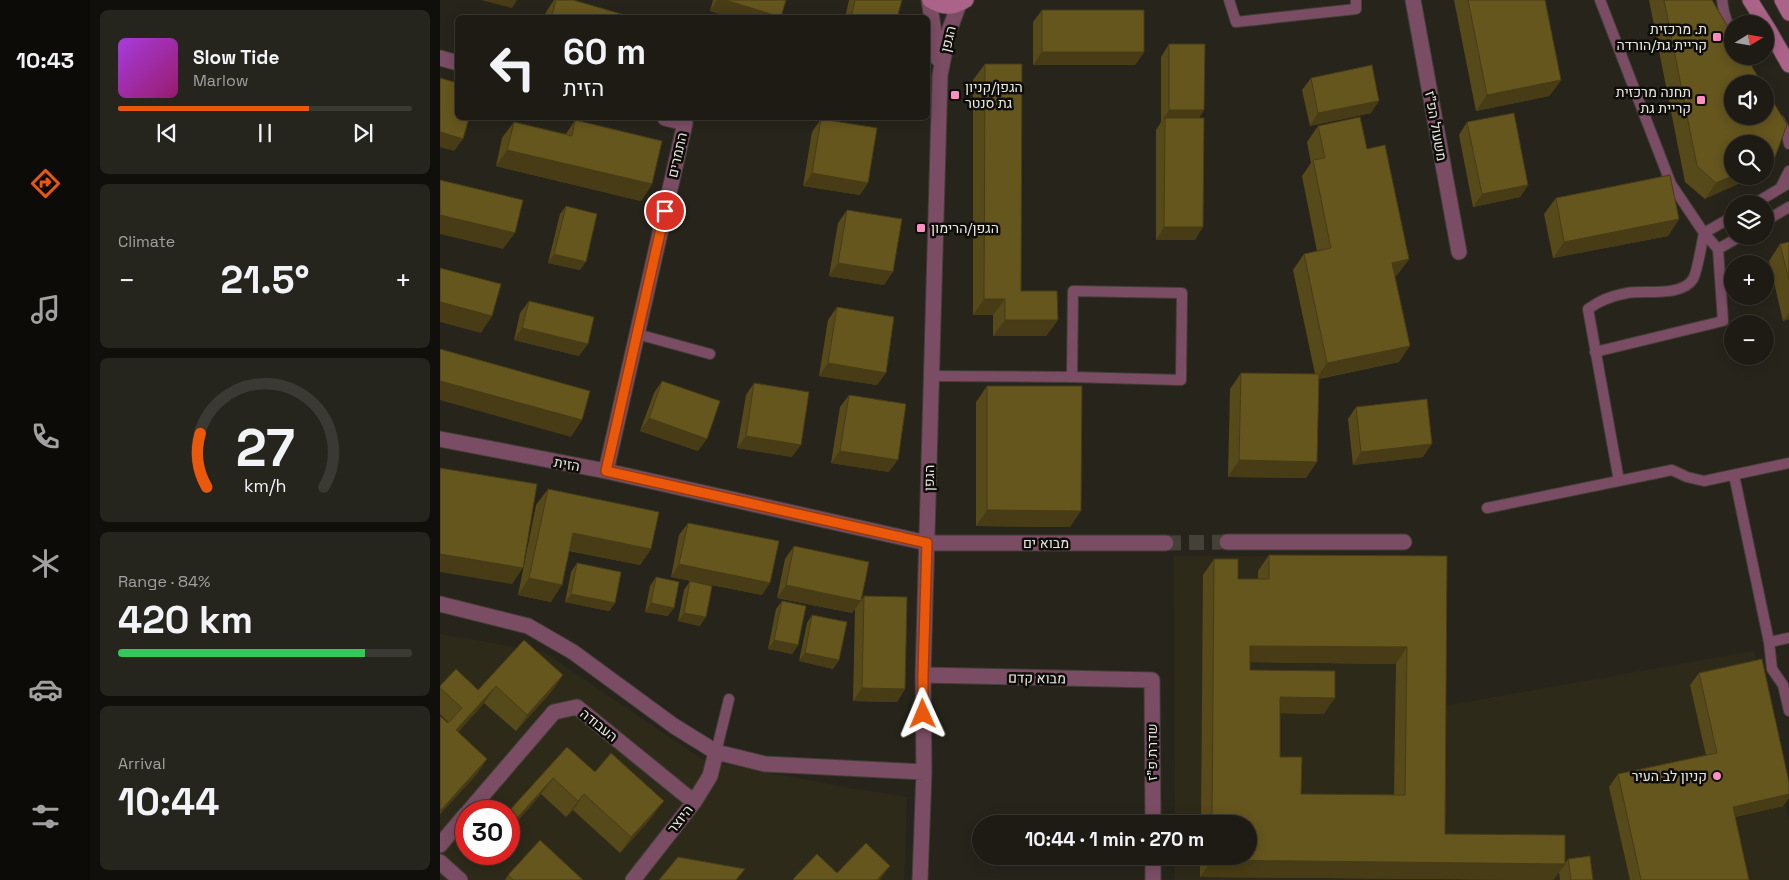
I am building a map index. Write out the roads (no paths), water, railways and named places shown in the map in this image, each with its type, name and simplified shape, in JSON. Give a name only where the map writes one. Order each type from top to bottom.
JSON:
[{"type":"street","points":[[930,0],[945,6],[962,2]]},
{"type":"street","name":"הגפן","points":[[920,880],[924,772],[923,675],[940,75],[930,0]]},
{"type":"street","name":"משעול הפ\"ז","points":[[1413,0],[1459,252]]},
{"type":"street","points":[[1750,0],[1789,65]]},
{"type":"street","points":[[1782,0],[1789,13]]},
{"type":"street","name":"הגפן","points":[[940,75],[948,34],[962,2]]},
{"type":"street","points":[[440,58],[455,62]]},
{"type":"street","name":"התמרים","points":[[606,471],[685,123],[673,120]]},
{"type":"street","name":"הזית","points":[[440,439],[606,471],[927,543]]},
{"type":"street","points":[[1227,542],[1404,542]]},
{"type":"street","name":"מבוא ים","points":[[927,543],[1166,543]]},
{"type":"street","points":[[440,604],[528,626],[573,652],[674,726],[716,752],[765,764],[924,772]]},
{"type":"street","name":"מבוא קדם","points":[[923,675],[1152,680]]},
{"type":"street","name":"שדרת פ\"ז","points":[[1152,680],[1153,815]]},
{"type":"street","name":"העבודה","points":[[478,800],[554,712],[577,707],[694,802]]},
{"type":"street","name":"היוצר","points":[[633,880],[694,802],[710,776],[716,752]]},
{"type":"street","points":[[440,845],[455,827]]},
{"type":"street","points":[[440,862],[460,880]]},
{"type":"street","points":[[1153,865],[1153,880]]},
{"type":"lane","points":[[1229,0],[1236,22],[1356,9],[1356,0]]},
{"type":"lane","points":[[1595,352],[1723,321],[1718,249],[1704,233],[1671,184],[1600,0]]},
{"type":"lane","points":[[1722,0],[1725,15]]},
{"type":"lane","points":[[1774,110],[1788,138]]},
{"type":"lane","points":[[1778,190],[1784,184],[1789,171]]},
{"type":"lane","points":[[1769,195],[1789,183]]},
{"type":"lane","points":[[1774,216],[1789,207]]},
{"type":"lane","points":[[1619,481],[1588,309],[1600,300],[1628,292],[1664,291],[1684,287],[1694,279],[1704,233],[1724,222]]},
{"type":"lane","points":[[1718,249],[1725,245]]},
{"type":"lane","points":[[931,376],[1180,380],[1182,293],[1073,291],[1072,377]]},
{"type":"lane","points":[[637,334],[710,354]]},
{"type":"lane","points":[[1487,508],[1672,470],[1687,477],[1704,481],[1789,463]]},
{"type":"lane","points":[[1734,475],[1769,642],[1772,669],[1783,685],[1789,711]]},
{"type":"lane","points":[[1769,642],[1789,638]]},
{"type":"lane","points":[[716,752],[729,699]]},
{"type":"tunnel","points":[[1166,543],[1227,542]]},
{"type":"place","name":"ת. מרכזית קריית גת/הורדה","points":[[1717,37]]},
{"type":"place","name":"הגפן/קניון גת סנטר","points":[[955,95]]},
{"type":"place","name":"תחנה מרכזית קריית גת","points":[[1701,100]]},
{"type":"place","name":"הגפן/הרימון","points":[[921,228]]},
{"type":"place","name":"קניון לב העיר","points":[[1717,776]]}]
